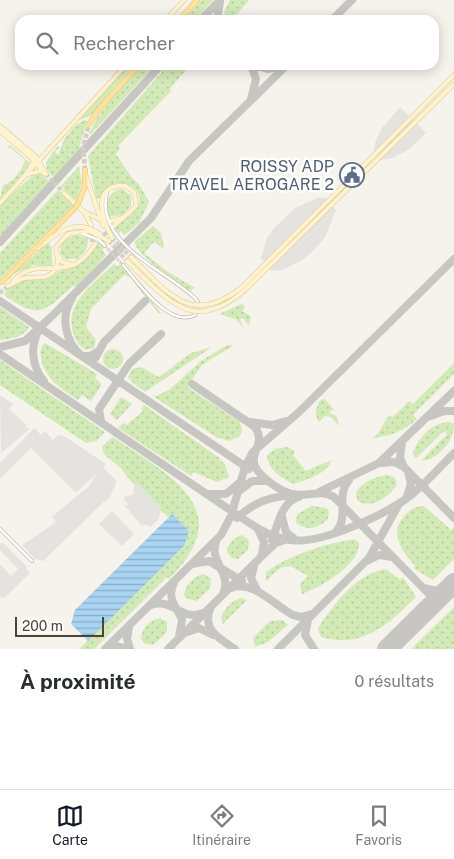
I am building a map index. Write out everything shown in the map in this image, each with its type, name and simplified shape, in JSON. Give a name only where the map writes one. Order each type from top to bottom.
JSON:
[{"type":"main road","points":[[170,15],[184,0]]},
{"type":"main road","points":[[184,15],[197,0]]},
{"type":"main road","points":[[0,202],[27,175],[37,161],[46,155],[122,70]]},
{"type":"main road","points":[[89,124],[98,110],[134,70]]},
{"type":"main road","points":[[131,257],[162,288],[180,302],[204,306],[216,304],[229,297],[454,75]]},
{"type":"main road","points":[[128,261],[159,292],[178,306],[202,312],[225,306],[245,290],[454,84]]},
{"type":"main road","points":[[0,126],[43,167],[46,174]]},
{"type":"main road","points":[[0,131],[37,161],[46,174]]},
{"type":"main road","points":[[43,167],[46,155]]},
{"type":"main road","points":[[2,282],[78,206],[85,186],[85,170]]},
{"type":"main road","points":[[85,170],[97,212],[110,240]]},
{"type":"main road","points":[[27,175],[40,172],[46,174]]},
{"type":"main road","points":[[110,240],[101,212],[103,197],[107,192],[119,185],[131,188],[137,202],[129,214],[114,226]]},
{"type":"main road","points":[[64,193],[78,206],[99,219]]},
{"type":"main road","points":[[78,206],[92,226]]},
{"type":"main road","points":[[111,220],[129,214]]},
{"type":"main road","points":[[29,256],[57,232],[75,226],[90,228],[110,240]]},
{"type":"main road","points":[[94,243],[88,255],[79,263],[68,268],[56,269],[32,269],[21,274],[8,286],[24,278],[45,277],[56,269],[58,262],[56,253],[59,241],[68,234],[89,231],[110,240]]},
{"type":"main road","points":[[56,253],[66,264],[79,263]]},
{"type":"street","points":[[107,192],[104,210],[110,226],[157,271],[196,299],[198,303],[195,315],[188,318],[163,310],[122,264]]},
{"type":"street","points":[[68,234],[88,234],[105,246]]},
{"type":"street","points":[[0,529],[32,561]]},
{"type":"street","points":[[0,538],[4,533]]},
{"type":"green space","points":[[201,0],[213,0],[200,15],[188,15]]},
{"type":"green space","points":[[230,0],[249,0],[236,15],[225,15],[224,12]]},
{"type":"green space","points":[[124,70],[130,70],[90,116],[79,120]]},
{"type":"green space","points":[[138,70],[150,70],[89,136],[98,116]]},
{"type":"green space","points":[[164,70],[186,70],[170,89],[171,91],[118,146],[120,149],[116,154],[132,178],[139,184],[149,202],[139,223],[125,235],[121,231],[119,233],[113,227],[135,210],[139,202],[139,195],[135,189],[122,183],[114,184],[107,189],[101,198],[96,198],[88,156]]},
{"type":"green space","points":[[84,120],[87,121],[78,152],[54,178],[47,170],[46,162],[58,146],[59,148],[55,152],[58,155],[65,138],[76,125]]},
{"type":"green space","points":[[10,145],[31,164],[0,200],[3,185],[10,182],[17,175],[25,160],[11,148],[7,147]]},
{"type":"green space","points":[[79,166],[82,184],[76,201],[61,186]]},
{"type":"green space","points":[[41,173],[50,182],[49,184],[0,236],[0,205],[34,174]]},
{"type":"green space","points":[[122,189],[131,195],[131,206],[122,215],[109,217],[108,199],[117,190]]},
{"type":"green space","points":[[58,190],[74,205],[0,279],[0,253]]},
{"type":"green space","points":[[153,226],[161,233],[164,249],[154,242],[145,254],[168,272],[195,288],[190,291],[148,260],[136,246],[135,241]]},
{"type":"green space","points":[[76,235],[89,238],[86,250],[77,259],[65,259],[60,251],[60,247],[68,238]]},
{"type":"green space","points":[[48,242],[52,248],[52,267],[34,265],[13,274]]},
{"type":"green space","points":[[99,242],[105,247],[102,250],[106,255],[79,288],[73,286],[48,307],[41,310],[26,308],[4,295],[10,285],[26,278],[47,278],[57,272],[79,265]]},
{"type":"green space","points":[[115,263],[117,267],[120,264],[161,313],[159,314],[130,277],[124,275],[91,309],[86,327],[96,340],[94,348],[86,350],[79,345],[74,335],[71,321],[73,312],[77,302],[84,293]]},
{"type":"green space","points":[[242,304],[245,307],[242,311],[251,316],[249,326],[243,318],[240,320],[244,329],[236,319],[219,314]]},
{"type":"green space","points":[[0,307],[29,327],[27,330],[17,337],[0,340]]},
{"type":"green space","points":[[45,343],[97,374],[95,378],[101,383],[101,386],[91,401],[82,395],[78,400],[50,377],[43,364],[41,355],[41,348]]},
{"type":"green space","points":[[227,345],[234,345],[202,365],[187,387],[240,422],[242,431],[240,436],[229,441],[216,437],[154,397],[169,390],[201,361]]},
{"type":"green space","points":[[212,347],[145,392],[128,377],[132,369],[141,367],[159,377],[191,353]]},
{"type":"green space","points":[[109,349],[117,349],[123,355],[123,363],[117,369],[109,369],[103,363],[103,355]]},
{"type":"green space","points":[[0,360],[105,432],[96,441],[86,443],[0,385]]},
{"type":"green space","points":[[454,363],[454,374],[413,415],[417,419],[396,433],[371,438],[380,431],[390,415],[393,417],[409,401],[413,404]]},
{"type":"green space","points":[[121,397],[132,404],[117,420],[110,414]]},
{"type":"green space","points":[[325,399],[335,411],[329,412],[336,416],[340,427],[331,417],[325,416],[319,422],[317,419],[316,413],[320,400]]},
{"type":"green space","points":[[144,405],[218,457],[225,465],[229,477],[217,482],[193,472],[191,476],[118,428],[123,423],[127,425],[143,411],[141,409]]},
{"type":"green space","points":[[449,422],[454,424],[453,430],[444,449],[433,457],[421,461],[447,434],[444,431],[415,459],[413,453],[423,436],[437,425]]},
{"type":"green space","points":[[113,437],[174,480],[189,496],[197,513],[198,532],[189,554],[169,579],[167,577],[94,649],[79,649],[184,546],[189,531],[172,514],[168,517],[128,478],[121,468],[107,457],[103,452],[102,446]]},
{"type":"green space","points":[[287,447],[295,451],[293,455],[305,470],[332,460],[326,469],[294,484],[273,470],[268,461],[267,455],[275,449]]},
{"type":"green space","points":[[386,475],[394,477],[397,482],[390,493],[374,503],[362,503],[357,500],[356,492],[362,485]]},
{"type":"green space","points":[[312,506],[326,508],[329,511],[328,519],[313,528],[300,526],[296,523],[297,514]]},
{"type":"green space","points":[[424,506],[451,530],[454,527],[454,559],[433,580],[413,568],[415,566],[401,547],[397,534],[398,527],[406,514],[414,508]]},
{"type":"green space","points":[[242,535],[249,540],[248,550],[238,559],[232,558],[227,552],[230,543]]},
{"type":"green space","points":[[355,539],[359,543],[358,551],[353,559],[329,581],[310,591],[302,594],[300,584],[308,576],[290,566],[280,568],[266,581],[266,572],[286,560],[320,547]]},
{"type":"green space","points":[[386,569],[400,580],[403,577],[416,597],[396,616],[374,632],[350,640],[321,637],[318,628],[338,600],[365,577]]},
{"type":"green space","points":[[204,574],[211,579],[210,588],[197,601],[188,599],[184,595],[188,584],[193,579]]},
{"type":"green space","points":[[237,599],[247,600],[223,624],[221,617],[225,610]]},
{"type":"green space","points":[[454,607],[454,649],[411,649]]},
{"type":"green space","points":[[160,618],[167,622],[167,632],[153,645],[144,643],[141,639],[145,628],[149,623]]},
{"type":"green space","points":[[283,620],[288,625],[268,642],[255,647],[253,638],[270,621]]},
{"type":"shaded area","points":[[400,107],[426,133],[408,150],[393,158],[381,160],[374,152],[375,143],[382,128]]},
{"type":"shaded area","points":[[319,197],[327,199],[336,210],[325,237],[301,261],[281,271],[270,270],[261,258],[267,238],[274,228],[294,209]]},
{"type":"shaded area","points":[[0,395],[13,404],[9,409],[27,425],[25,428],[30,429],[1,453]]},
{"type":"shaded area","points":[[34,428],[41,435],[45,431],[53,440],[58,435],[64,436],[106,464],[103,468],[117,481],[109,499],[43,561],[35,559],[22,545],[52,525],[56,521],[52,517],[90,485],[96,474],[76,493],[31,448],[0,479],[0,463]]},
{"type":"shaded area","points":[[134,483],[137,483],[162,509],[158,520],[150,527],[148,525],[141,525],[124,505],[128,505],[124,500],[125,496],[133,495]]},
{"type":"shaded area","points":[[112,511],[134,534],[122,546],[99,524]]},
{"type":"shaded area","points":[[3,542],[27,567],[26,569],[30,573],[3,599],[0,597],[0,564],[11,576],[18,569],[0,550],[0,544]]},
{"type":"water","points":[[172,514],[189,531],[184,546],[88,641],[71,624],[75,610]]},
{"type":"taxiway","points":[[206,15],[220,0]]},
{"type":"taxiway","points":[[337,15],[352,0]]},
{"type":"taxiway","points":[[218,15],[220,2]]},
{"type":"taxiway","points":[[0,242],[156,70]]},
{"type":"taxiway","points":[[251,99],[256,79],[253,70]]},
{"type":"taxiway","points":[[0,347],[25,341],[51,317],[151,218],[189,161],[282,70]]},
{"type":"taxiway","points":[[105,649],[221,535],[231,516],[245,467],[253,452],[299,412],[454,259]]},
{"type":"taxiway","points":[[72,298],[68,305],[65,321],[68,337],[82,356],[90,356],[97,352]]},
{"type":"taxiway","points":[[0,301],[249,469]]},
{"type":"taxiway","points":[[96,357],[104,342],[145,301]]},
{"type":"taxiway","points":[[38,331],[33,351],[37,370],[44,381]]},
{"type":"taxiway","points":[[101,421],[99,409],[129,364],[161,334]]},
{"type":"taxiway","points":[[0,354],[251,524],[284,539],[304,540],[319,538],[353,527],[386,511],[410,496],[454,453]]},
{"type":"taxiway","points":[[192,384],[255,427],[259,435],[259,442],[254,460],[256,468],[262,476],[275,486],[293,494],[321,493],[334,497],[436,601]]},
{"type":"taxiway","points":[[319,492],[379,463],[454,391]]},
{"type":"taxiway","points":[[431,416],[444,411],[454,411]]},
{"type":"taxiway","points":[[251,422],[272,425],[286,421]]},
{"type":"taxiway","points":[[402,442],[400,458],[404,467]]},
{"type":"taxiway","points":[[381,463],[394,462],[404,467],[454,518]]},
{"type":"taxiway","points":[[407,496],[411,484],[408,471]]},
{"type":"taxiway","points":[[336,532],[342,519],[343,492],[349,480]]},
{"type":"taxiway","points":[[239,491],[252,481],[266,481]]},
{"type":"taxiway","points":[[210,494],[226,494],[239,483]]},
{"type":"taxiway","points":[[237,518],[261,502],[274,497],[289,496]]},
{"type":"taxiway","points":[[272,540],[284,509],[299,497]]},
{"type":"taxiway","points":[[278,649],[369,558],[399,504]]},
{"type":"taxiway","points":[[282,517],[286,532],[296,540]]},
{"type":"taxiway","points":[[258,529],[264,542],[262,555]]},
{"type":"taxiway","points":[[217,539],[215,554],[225,580],[223,594]]},
{"type":"taxiway","points":[[168,649],[267,551],[276,543],[285,540]]},
{"type":"taxiway","points":[[367,561],[379,555],[392,557]]},
{"type":"taxiway","points":[[192,564],[209,561],[242,581]]},
{"type":"taxiway","points":[[254,566],[251,578],[257,590]]},
{"type":"taxiway","points":[[174,583],[171,593],[172,598],[182,620],[179,637]]},
{"type":"taxiway","points":[[424,588],[437,591],[452,585]]},
{"type":"taxiway","points":[[231,588],[239,586],[256,590],[293,615],[301,617],[312,614]]},
{"type":"taxiway","points":[[151,605],[165,604],[189,614],[203,613]]},
{"type":"taxiway","points":[[210,609],[208,616],[210,628],[218,637],[235,649]]},
{"type":"taxiway","points":[[308,620],[305,635],[314,649]]},
{"type":"taxiway","points":[[129,627],[127,639],[130,649]]},
{"type":"taxiway","points":[[187,632],[199,628],[213,635]]},
{"type":"taxiway","points":[[107,649],[117,646],[128,649]]},
{"type":"runway","points":[[387,649],[454,583]]},
{"type":"tunnel","points":[[85,170],[83,148],[89,124]]},
{"type":"tunnel","points":[[46,174],[64,193]]},
{"type":"tunnel","points":[[99,239],[114,226]]},
{"type":"tunnel","points":[[92,230],[92,242]]},
{"type":"tunnel","points":[[112,238],[131,257]]},
{"type":"tunnel","points":[[109,241],[127,261]]},
{"type":"tunnel","points":[[105,246],[123,265]]},
{"type":"tunnel","points":[[0,293],[8,286]]},
{"type":"place","name":"ROISSY ADP TRAVEL AEROGARE 2","points":[[352,175]]}]
